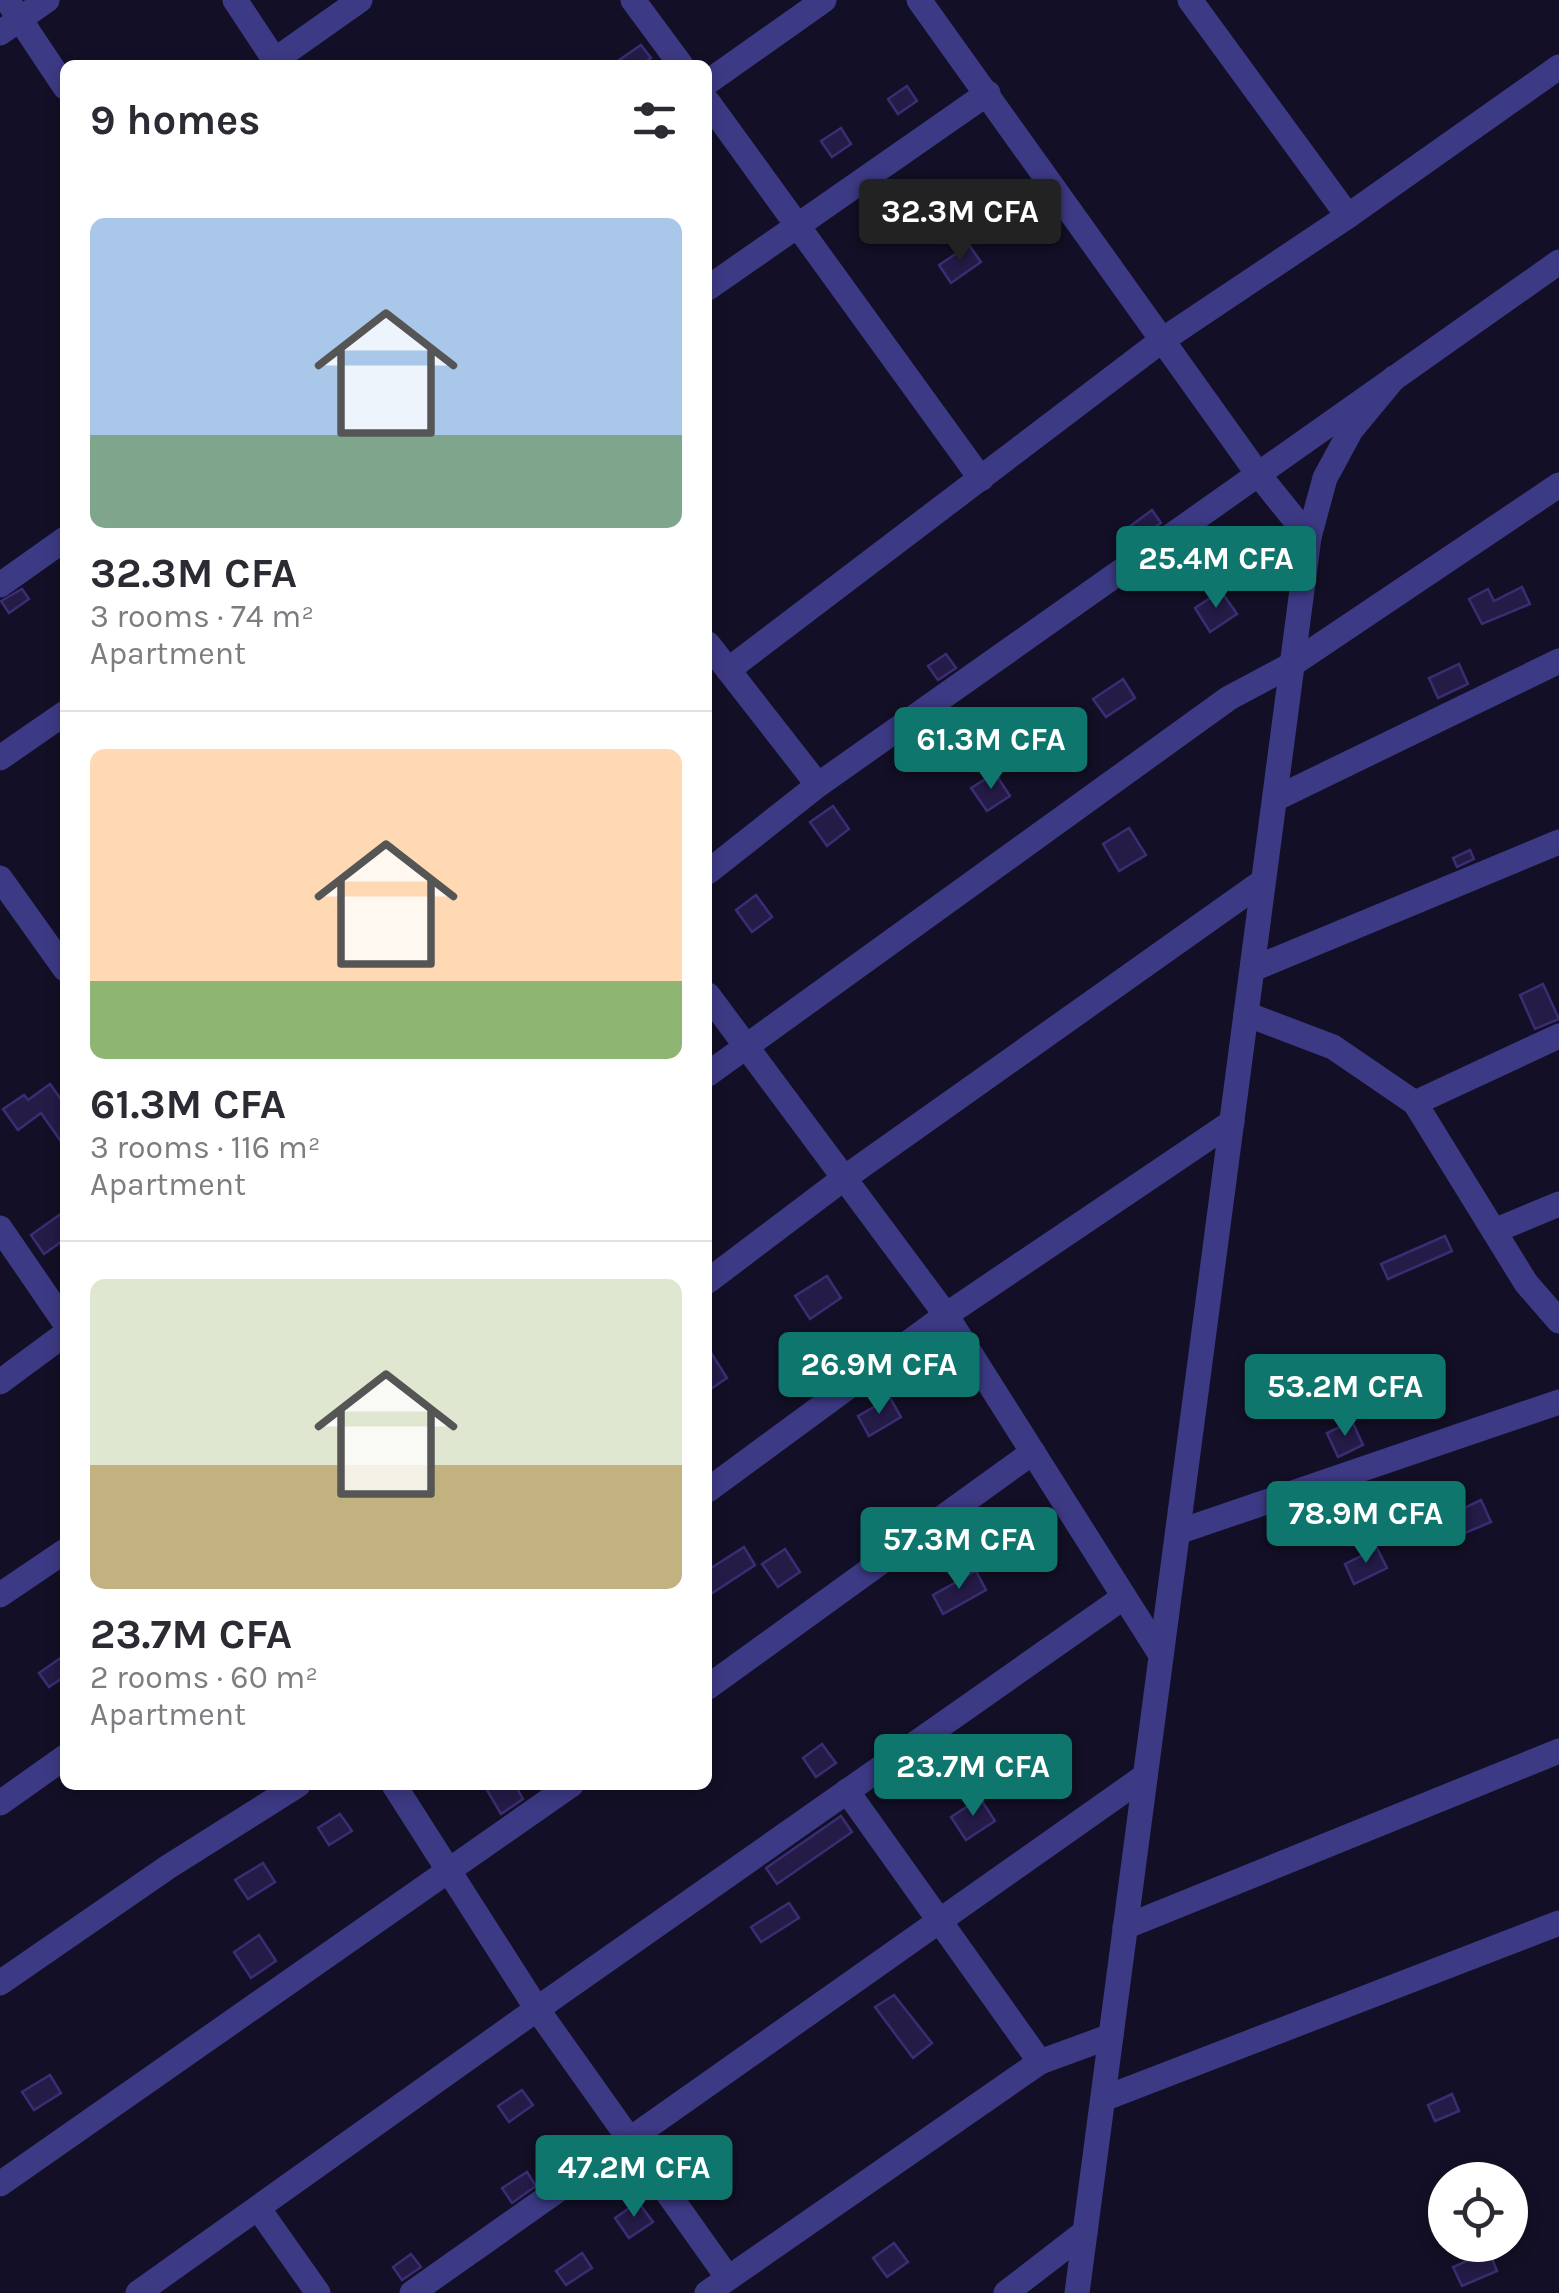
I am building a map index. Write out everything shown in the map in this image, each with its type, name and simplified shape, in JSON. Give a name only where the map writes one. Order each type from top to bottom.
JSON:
[{"type":"street","points":[[47,0],[9,17],[60,81]]},
{"type":"street","points":[[235,0],[274,60]]},
{"type":"street","points":[[280,60],[360,0]]},
{"type":"street","points":[[634,0],[676,60]]},
{"type":"street","points":[[712,79],[824,0]]},
{"type":"street","points":[[919,0],[1161,341],[1309,537]]},
{"type":"street","points":[[1190,0],[1348,216]]},
{"type":"street","points":[[728,670],[1161,341],[1348,216],[1559,67]]},
{"type":"street","points":[[712,285],[988,93]]},
{"type":"street","points":[[712,108],[981,479]]},
{"type":"street","points":[[712,869],[818,785],[1559,262]]},
{"type":"street","points":[[1077,2293],[1309,537],[1325,478],[1351,430],[1394,378]]},
{"type":"street","points":[[712,1071],[1229,698],[1291,665],[1559,485]]},
{"type":"street","points":[[0,585],[60,542]]},
{"type":"street","points":[[712,649],[818,785]]},
{"type":"street","points":[[1277,798],[1559,661]]},
{"type":"street","points":[[0,758],[60,717]]},
{"type":"street","points":[[1253,969],[1559,842]]},
{"type":"street","points":[[0,878],[60,953]]},
{"type":"street","points":[[712,1278],[843,1178],[1262,882]]},
{"type":"street","points":[[712,1000],[946,1315],[1162,1655]]},
{"type":"street","points":[[1246,1014],[1333,1047],[1415,1103],[1526,1283],[1559,1321]]},
{"type":"street","points":[[1415,1103],[1559,1036]]},
{"type":"street","points":[[712,1487],[946,1315],[1232,1122]]},
{"type":"street","points":[[1494,1231],[1559,1204]]},
{"type":"street","points":[[0,1228],[60,1316]]},
{"type":"street","points":[[0,1382],[60,1338]]},
{"type":"street","points":[[1178,1532],[1559,1402]]},
{"type":"street","points":[[712,1683],[1033,1452]]},
{"type":"street","points":[[0,1596],[60,1554]]},
{"type":"street","points":[[138,2293],[1124,1597]]},
{"type":"street","points":[[1126,1927],[1559,1751]]},
{"type":"street","points":[[0,1803],[60,1761]]},
{"type":"street","points":[[412,2293],[1146,1776]]},
{"type":"street","points":[[0,1984],[168,1867],[290,1790]]},
{"type":"street","points":[[397,1790],[537,2009],[629,2138],[718,2286],[1040,2062],[1111,2036]]},
{"type":"street","points":[[0,2184],[564,1790]]},
{"type":"street","points":[[847,1790],[1040,2062]]},
{"type":"street","points":[[1103,2099],[1559,1923]]},
{"type":"street","points":[[258,2208],[318,2293]]},
{"type":"street","points":[[1006,2293],[1085,2232]]},
{"type":"building","points":[[641,45],[651,58],[648,60],[619,60]]},
{"type":"building","points":[[907,86],[917,101],[898,114],[888,99]]},
{"type":"building","points":[[841,128],[851,144],[832,157],[821,141]]},
{"type":"building","points":[[969,245],[981,262],[951,283],[939,265]]},
{"type":"building","points":[[1152,510],[1161,523],[1134,542],[1125,530]]},
{"type":"building","points":[[1522,587],[1530,604],[1482,624],[1469,599],[1488,589],[1494,601]]},
{"type":"building","points":[[22,589],[29,599],[9,613],[1,601]]},
{"type":"building","points":[[1221,591],[1237,614],[1210,632],[1195,608]]},
{"type":"building","points":[[946,654],[956,668],[938,680],[928,666]]},
{"type":"building","points":[[1459,664],[1468,684],[1438,698],[1429,678]]},
{"type":"building","points":[[1123,679],[1135,698],[1106,717],[1093,699]]},
{"type":"building","points":[[995,773],[1010,796],[987,811],[971,788]]},
{"type":"building","points":[[833,806],[849,829],[827,846],[810,822]]},
{"type":"building","points":[[1129,828],[1146,855],[1119,871],[1103,844]]},
{"type":"building","points":[[1470,850],[1474,859],[1457,867],[1453,858]]},
{"type":"building","points":[[756,895],[772,917],[752,932],[736,910]]},
{"type":"building","points":[[1543,984],[1559,1019],[1535,1029],[1520,995]]},
{"type":"building","points":[[50,1084],[60,1098],[60,1140],[41,1113],[18,1130],[3,1109],[24,1095],[28,1100]]},
{"type":"building","points":[[60,1215],[60,1243],[44,1254],[31,1235]]},
{"type":"building","points":[[1445,1236],[1452,1251],[1388,1279],[1381,1264]]},
{"type":"building","points":[[827,1276],[841,1298],[810,1319],[795,1296]]},
{"type":"building","points":[[845,1344],[857,1360],[805,1395],[794,1378]]},
{"type":"building","points":[[712,1354],[727,1378],[712,1388]]},
{"type":"building","points":[[890,1398],[901,1417],[869,1436],[858,1416]]},
{"type":"building","points":[[1352,1421],[1363,1445],[1338,1457],[1327,1433]]},
{"type":"building","points":[[1481,1500],[1491,1522],[1460,1535],[1451,1514]]},
{"type":"building","points":[[744,1547],[755,1565],[712,1593],[712,1567]]},
{"type":"building","points":[[1377,1548],[1387,1568],[1354,1584],[1345,1564]]},
{"type":"building","points":[[785,1549],[800,1572],[778,1587],[762,1564]]},
{"type":"building","points":[[976,1571],[986,1590],[943,1614],[933,1595]]},
{"type":"building","points":[[60,1658],[60,1679],[49,1687],[39,1673]]},
{"type":"building","points":[[822,1744],[836,1763],[816,1777],[803,1758]]},
{"type":"building","points":[[487,1790],[518,1790],[523,1799],[501,1814]]},
{"type":"building","points":[[980,1798],[995,1821],[966,1840],[951,1817]]},
{"type":"building","points":[[340,1814],[352,1831],[329,1845],[318,1828]]},
{"type":"building","points":[[841,1816],[852,1832],[777,1884],[766,1868]]},
{"type":"building","points":[[263,1863],[275,1882],[248,1899],[235,1880]]},
{"type":"building","points":[[789,1903],[799,1918],[761,1942],[751,1927]]},
{"type":"building","points":[[259,1935],[276,1961],[251,1978],[234,1952]]},
{"type":"building","points":[[894,1995],[932,2043],[913,2058],[875,2007]]},
{"type":"building","points":[[50,2075],[61,2093],[34,2110],[22,2092]]},
{"type":"building","points":[[522,2090],[533,2105],[509,2122],[498,2106]]},
{"type":"building","points":[[1452,2094],[1459,2111],[1435,2121],[1428,2105]]},
{"type":"building","points":[[527,2172],[536,2186],[512,2203],[502,2188]]},
{"type":"building","points":[[638,2202],[653,2222],[629,2238],[615,2218]]},
{"type":"building","points":[[894,2243],[908,2262],[887,2277],[873,2258]]},
{"type":"building","points":[[582,2253],[592,2268],[566,2285],[556,2271]]},
{"type":"building","points":[[411,2254],[421,2267],[402,2280],[393,2267]]},
{"type":"building","points":[[1464,2262],[1493,2262],[1497,2271],[1462,2286],[1453,2267]]}]
